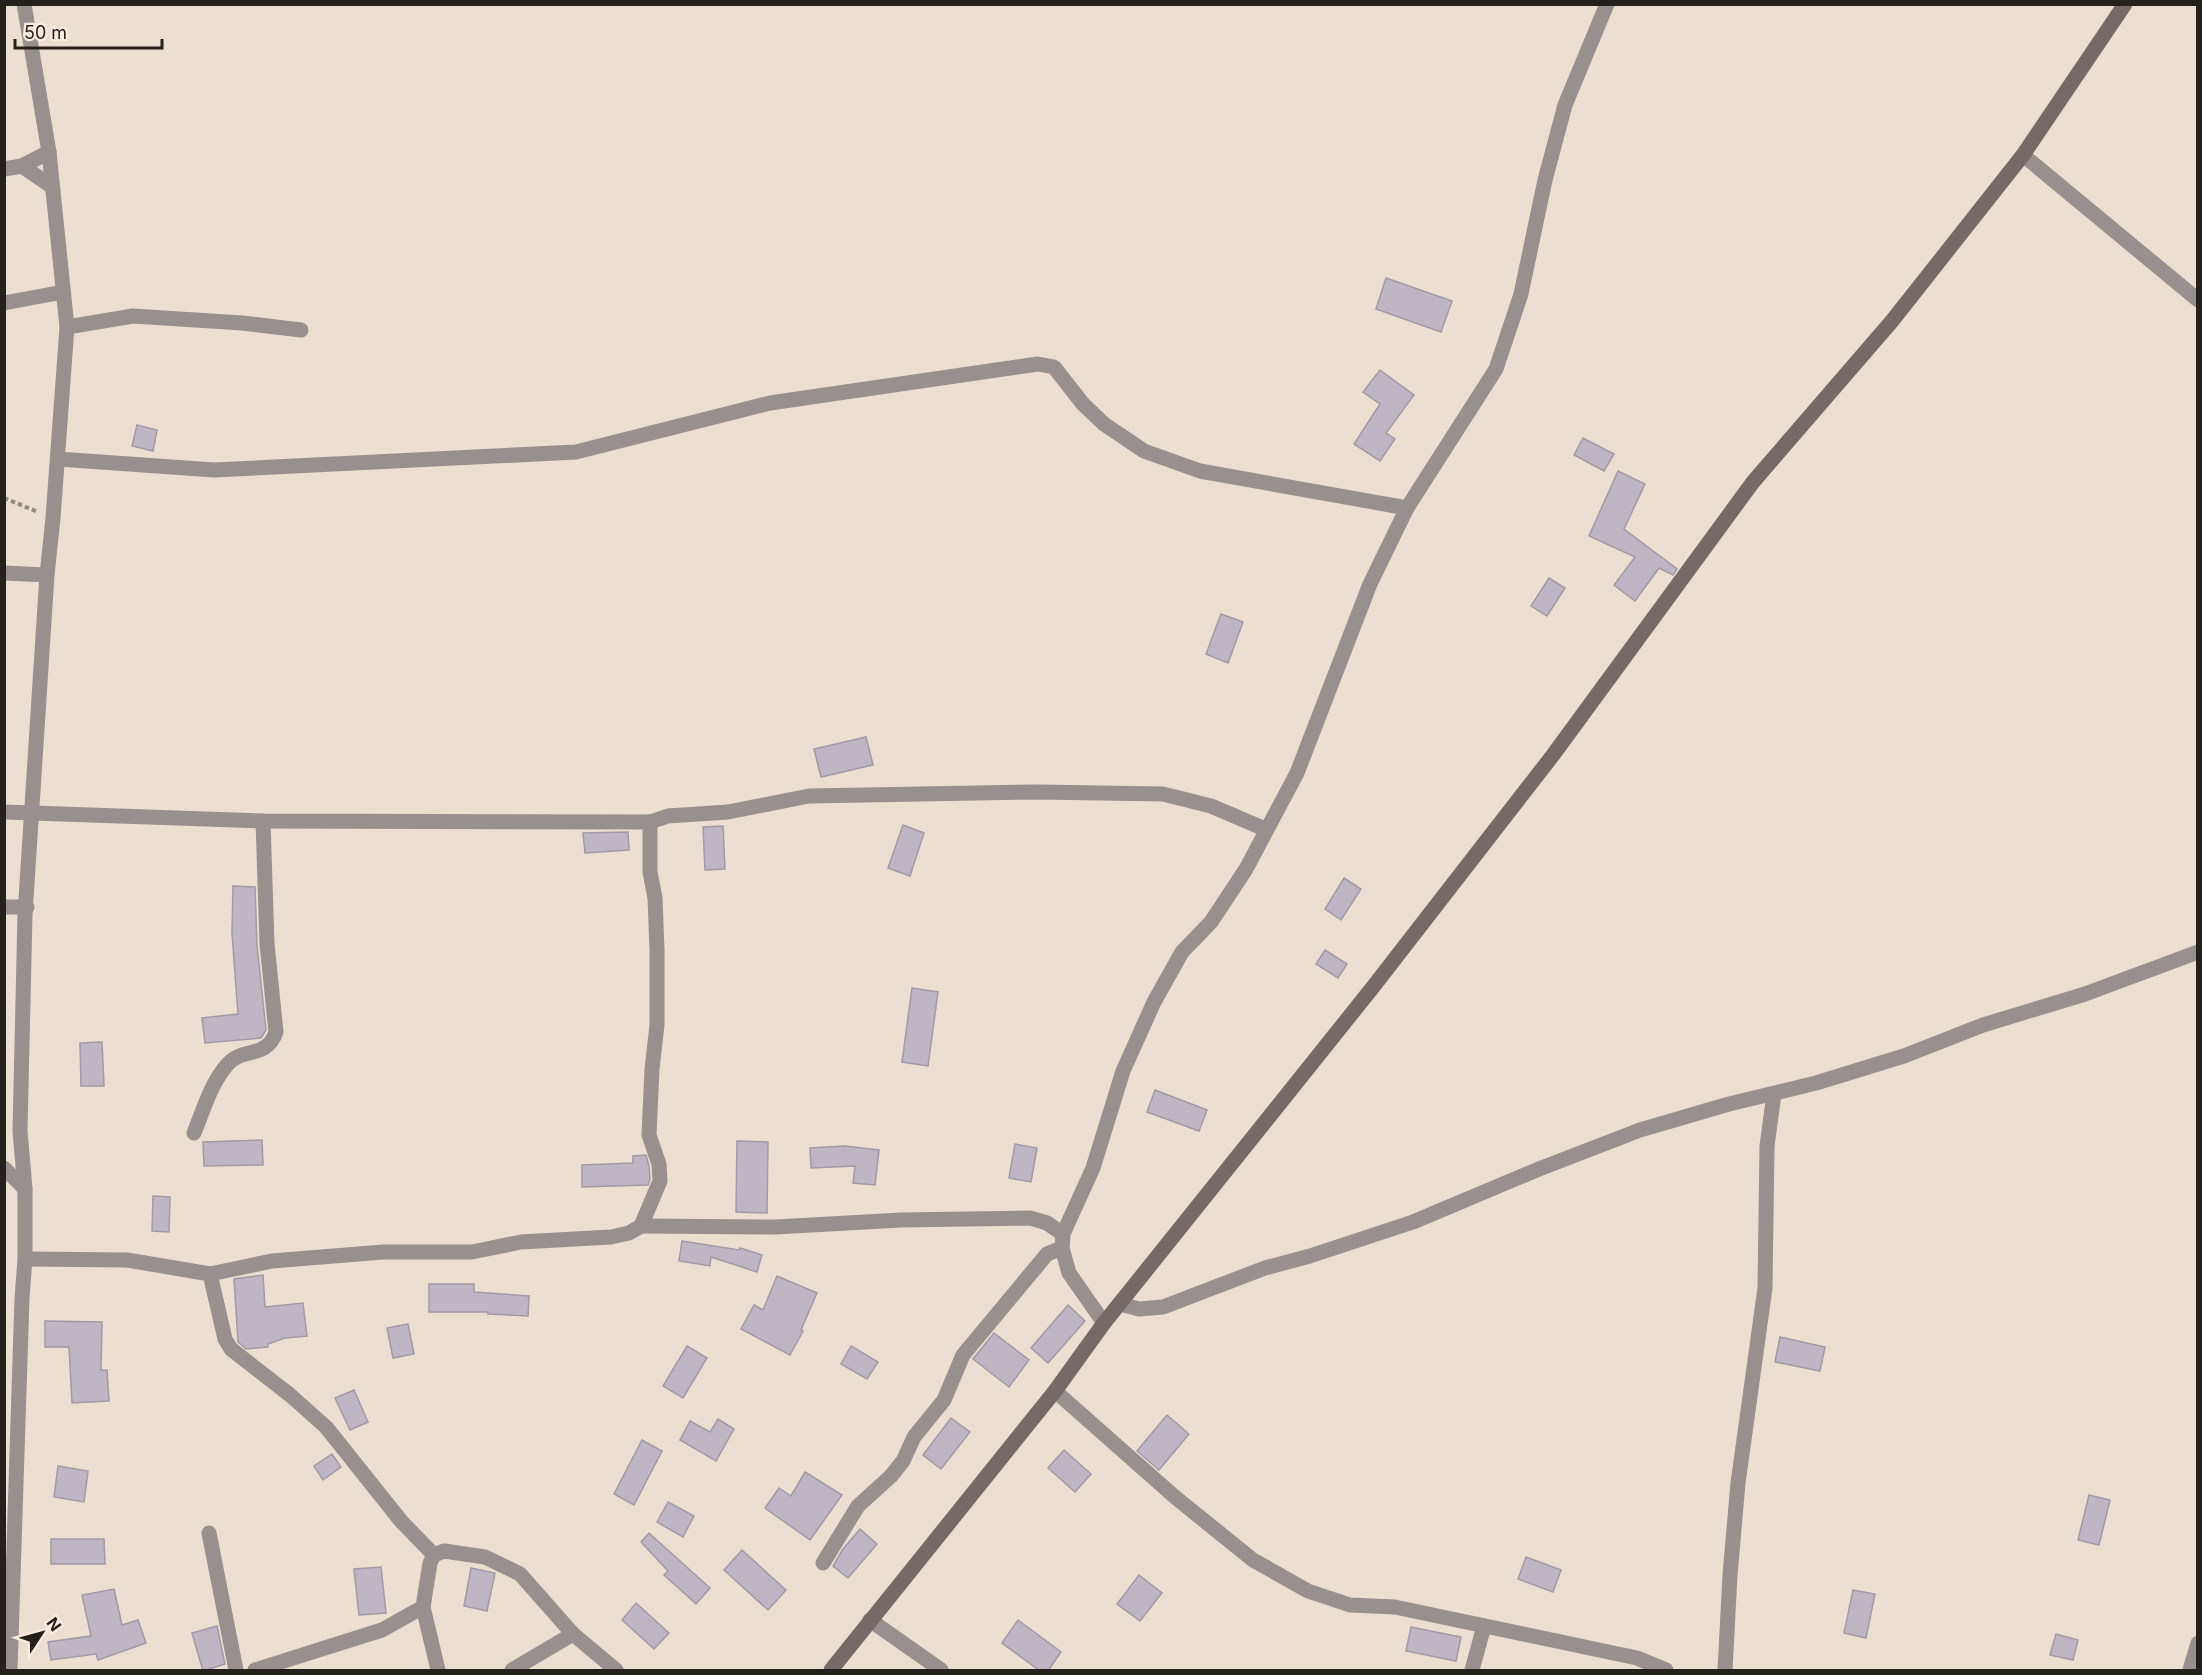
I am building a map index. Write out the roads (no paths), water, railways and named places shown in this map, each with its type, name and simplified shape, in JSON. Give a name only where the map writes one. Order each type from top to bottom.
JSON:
[{"type":"street","points":[[10,1671],[10,1523],[25,1259],[25,1189],[20,1119],[27,907],[46,575],[53,519],[67,327],[49,152],[24,4]]},
{"type":"street","points":[[823,1563],[858,1506],[891,1476],[903,1461],[914,1437],[944,1400],[963,1355],[1047,1254],[1063,1241],[1093,1168],[1123,1071],[1154,1002],[1182,952],[1211,922],[1246,869],[1265,829],[1297,773],[1370,584],[1407,508],[1496,369],[1521,294],[1545,180],[1565,105],[1607,4]]},
{"type":"street","points":[[831,1671],[1055,1390],[1104,1323],[1373,987],[1553,755],[1753,482],[1892,321],[2023,155],[2125,4]]},
{"type":"street","points":[[4,169],[22,166],[49,152]]},
{"type":"street","points":[[2023,155],[2198,300]]},
{"type":"street","points":[[22,166],[51,186]]},
{"type":"street","points":[[4,303],[63,292]]},
{"type":"street","points":[[67,327],[133,316],[242,322],[301,330]]},
{"type":"street","points":[[58,459],[214,470],[576,452],[770,403],[1038,364],[1054,367],[1083,404],[1104,424],[1144,451],[1200,471],[1407,508]]},
{"type":"street","points":[[4,573],[46,575]]},
{"type":"street","points":[[4,812],[263,821],[650,822],[668,816],[728,812],[809,796],[1037,792],[1163,794],[1211,806],[1265,829]]},
{"type":"street","points":[[194,1133],[215,1083],[227,1064],[238,1056],[266,1048],[272,1043],[276,1032],[267,944],[263,821]]},
{"type":"street","points":[[641,1226],[660,1181],[659,1164],[650,1135],[652,1069],[657,1026],[657,960],[655,898],[650,872],[650,822]]},
{"type":"street","points":[[4,907],[27,907]]},
{"type":"street","points":[[1120,1304],[1139,1309],[1163,1307],[1265,1268],[1310,1256],[1413,1222],[1640,1130],[1904,1056],[1983,1025],[2085,993],[2198,952]]},
{"type":"street","points":[[1725,1671],[1738,1484],[1765,1288],[1767,1146],[1774,1094]]},
{"type":"street","points":[[4,1115],[20,1119]]},
{"type":"street","points":[[4,1168],[25,1189]]},
{"type":"street","points":[[25,1259],[127,1260],[210,1274],[272,1261],[383,1252],[472,1252],[521,1242],[611,1237],[629,1233],[641,1226],[776,1227],[901,1220],[1030,1218],[1047,1223],[1063,1241],[1069,1273],[1104,1323]]},
{"type":"street","points":[[210,1274],[225,1339],[231,1350],[290,1395],[326,1427],[401,1521],[434,1555]]},
{"type":"street","points":[[1055,1390],[1175,1497],[1253,1560],[1308,1591],[1350,1605],[1395,1607],[1637,1658],[1666,1671]]},
{"type":"street","points":[[209,1533],[236,1671]]},
{"type":"street","points":[[438,1671],[423,1607],[430,1563],[434,1555],[444,1551],[485,1557],[520,1574],[573,1634],[616,1671]]},
{"type":"street","points":[[255,1671],[382,1630],[423,1607]]},
{"type":"street","points":[[870,1620],[941,1671]]},
{"type":"street","points":[[1472,1671],[1484,1626]]},
{"type":"street","points":[[512,1671],[573,1634]]},
{"type":"street","points":[[2190,1671],[2198,1643]]}]
